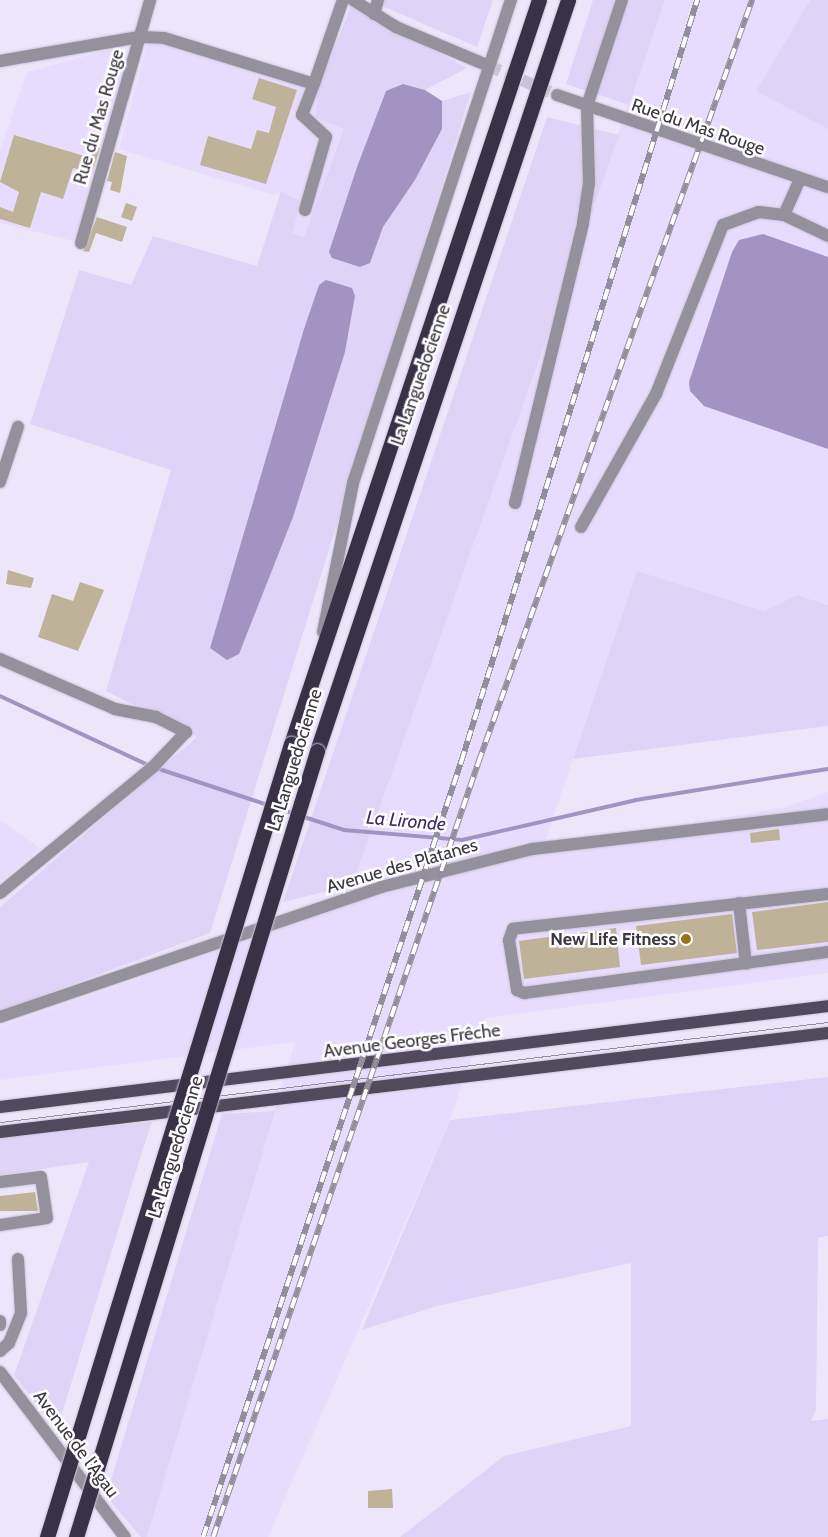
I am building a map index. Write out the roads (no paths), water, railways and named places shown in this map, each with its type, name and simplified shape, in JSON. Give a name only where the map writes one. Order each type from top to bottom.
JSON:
[{"type":"highway","name":"La Languedocienne","points":[[47,1537],[317,661],[539,0]]},
{"type":"highway","name":"La Languedocienne","points":[[76,1537],[317,752],[568,0]]},
{"type":"main road","name":"Avenue Georges Frêche","points":[[0,1107],[828,1006]]},
{"type":"main road","points":[[0,1132],[828,1033]]},
{"type":"street","name":"Rue du Mas Rouge","points":[[81,243],[150,0]]},
{"type":"street","points":[[304,210],[326,137],[302,115],[343,0]]},
{"type":"street","points":[[353,0],[374,14],[488,66]]},
{"type":"street","points":[[374,14],[378,0]]},
{"type":"street","points":[[317,661],[353,483],[511,0]]},
{"type":"street","points":[[515,503],[583,223],[589,183],[587,106],[621,1]]},
{"type":"street","points":[[0,61],[139,38],[164,38],[314,84]]},
{"type":"street","name":"Rue du Mas Rouge","points":[[558,95],[828,187]]},
{"type":"street","points":[[784,215],[800,179]]},
{"type":"street","points":[[581,527],[656,394],[723,225],[759,212],[784,215],[828,236]]},
{"type":"street","points":[[0,482],[18,427]]},
{"type":"street","points":[[0,659],[115,709],[156,717],[186,732],[153,767],[0,893]]},
{"type":"street","name":"Avenue des Platanes","points":[[0,1017],[381,887],[532,850],[828,814]]},
{"type":"street","points":[[828,894],[513,930],[510,940],[516,990],[524,993],[828,952]]},
{"type":"street","points":[[739,904],[746,964]]},
{"type":"street","points":[[0,1182],[41,1177],[47,1218],[0,1225]]},
{"type":"street","points":[[0,1351],[21,1313],[18,1259]]},
{"type":"street","name":"Avenue de l'Agau","points":[[0,1372],[125,1537]]},
{"type":"waterway","name":"La Lironde","points":[[0,696],[150,766]]},
{"type":"waterway","name":"La Lironde","points":[[156,768],[268,805]]},
{"type":"waterway","name":"La Lironde","points":[[301,816],[344,830],[462,840],[636,800],[828,769]]},
{"type":"waterway","name":"La Lironde","points":[[275,807],[294,814]]},
{"type":"tunnel","points":[[489,66],[557,95]]},
{"type":"tram line","points":[[0,1122],[828,1022]]},
{"type":"railway","points":[[203,1537],[461,762],[697,0]]},
{"type":"railway","points":[[213,1537],[478,763],[752,0]]},
{"type":"place","name":"New Life Fitness","points":[[686,939]]}]
